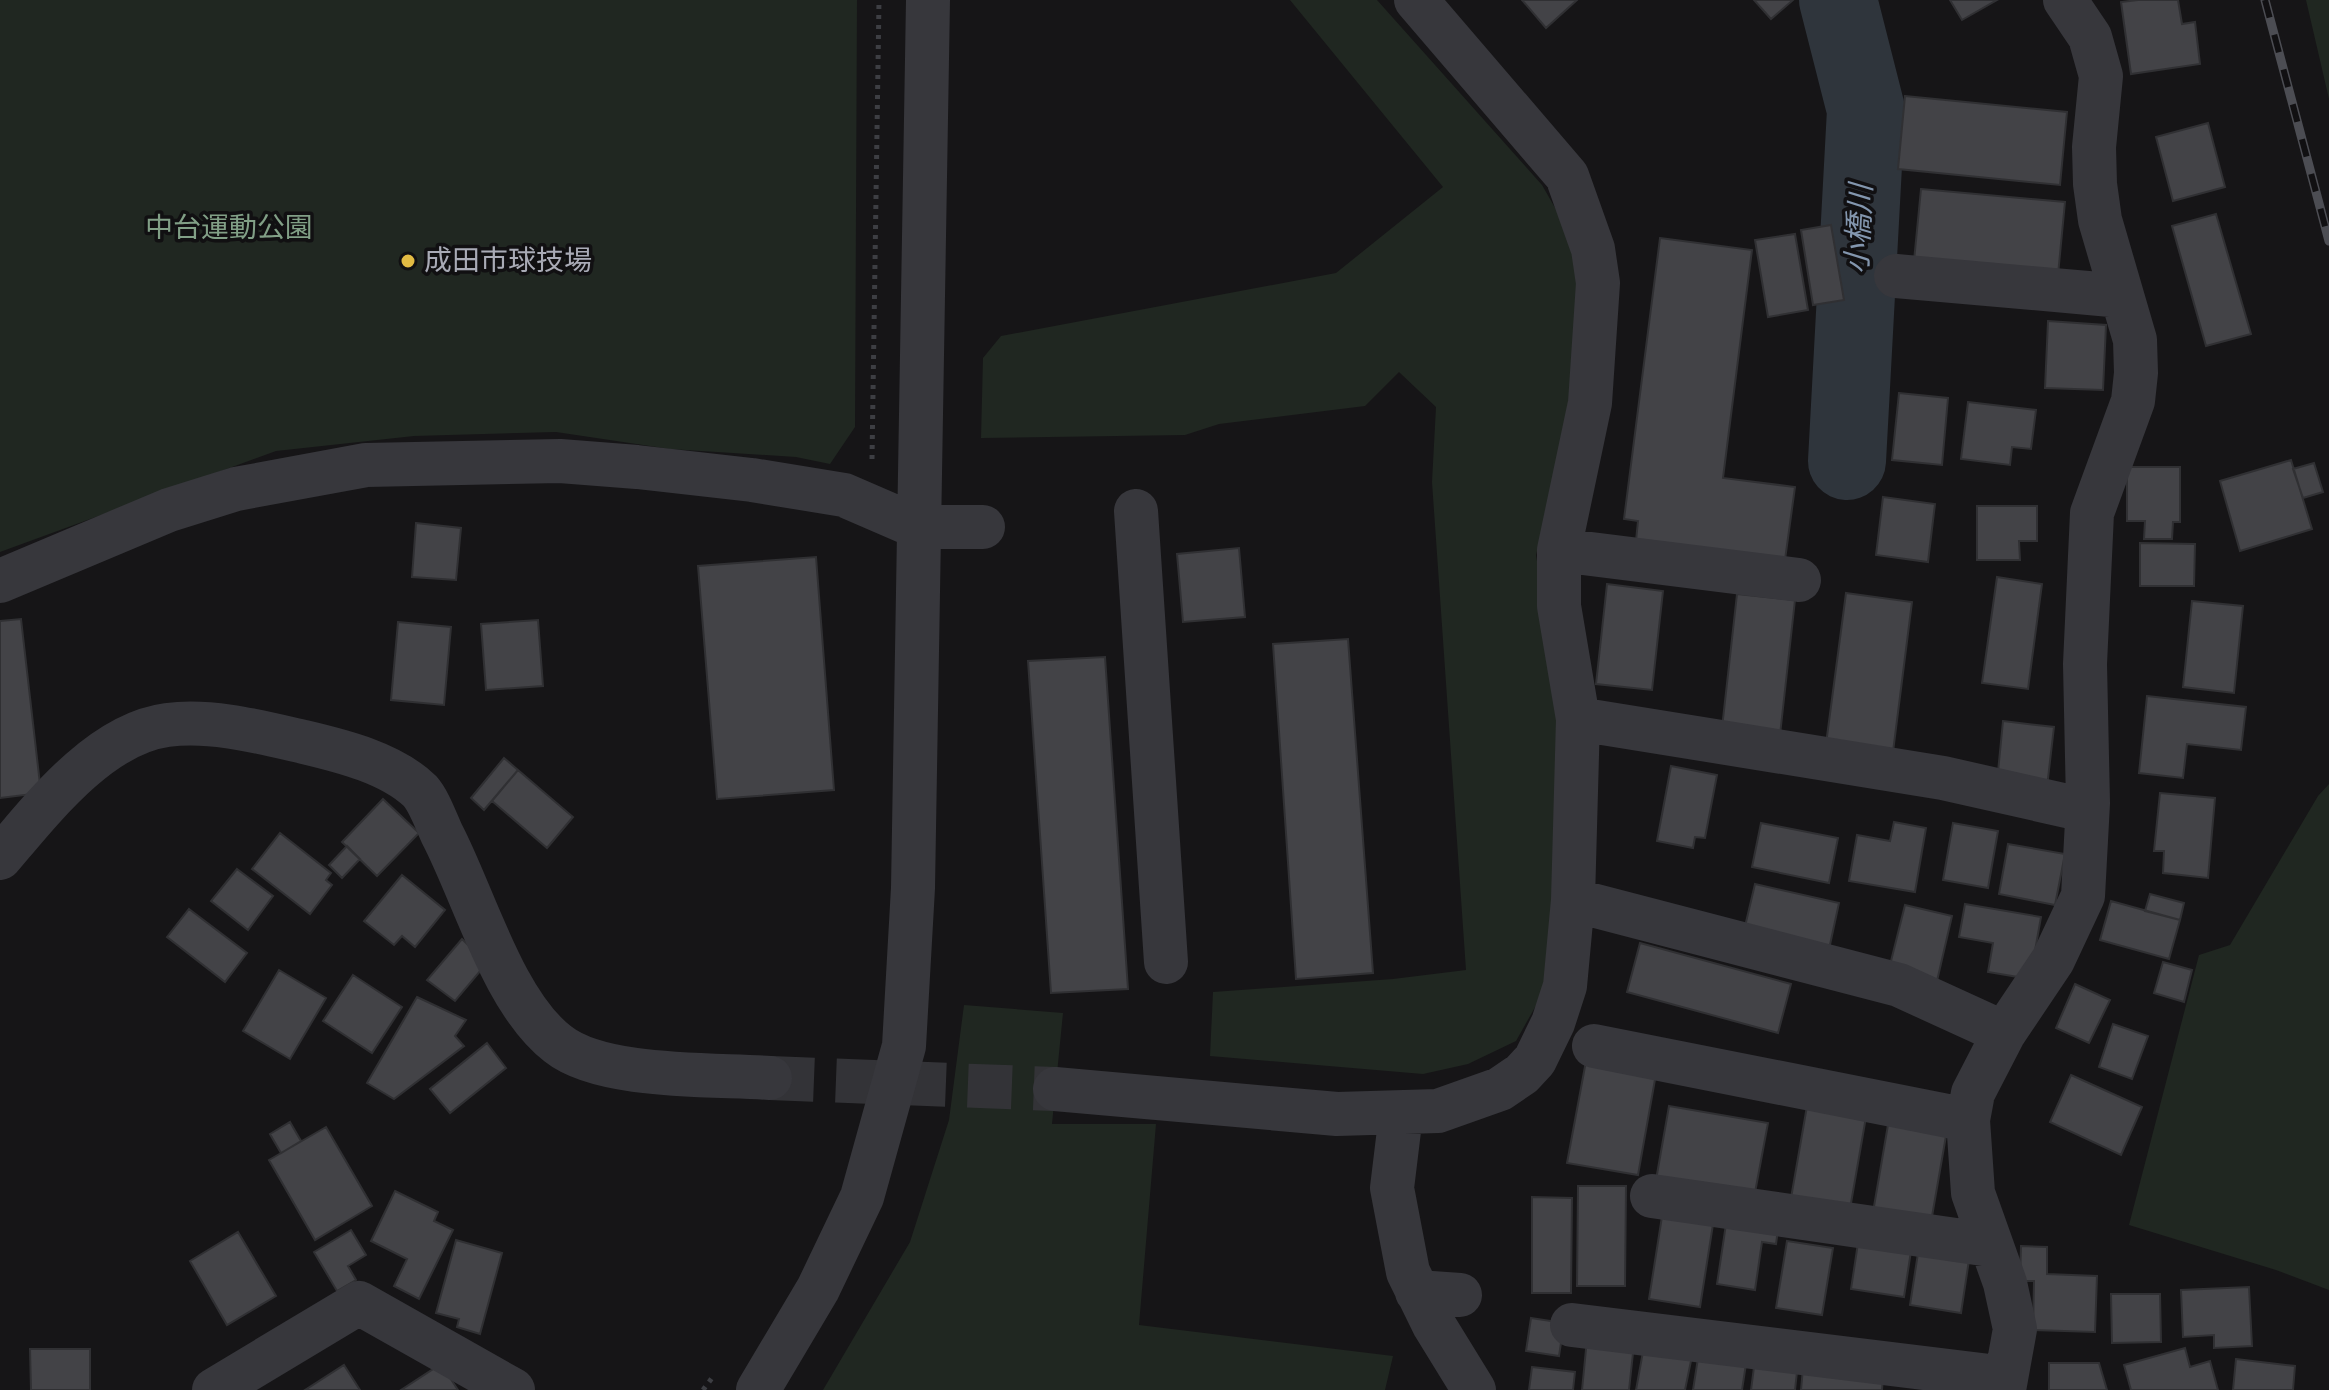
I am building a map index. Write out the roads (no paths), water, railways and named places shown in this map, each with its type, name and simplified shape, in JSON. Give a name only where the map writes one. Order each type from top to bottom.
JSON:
[{"type":"street","points":[[758,1390],[818,1289],[862,1197],[904,1046],[913,903],[928,0]]},
{"type":"street","points":[[1055,1089],[1337,1114],[1438,1111],[1500,1089],[1535,1060],[1553,1023],[1565,986],[1573,900],[1578,719],[1559,606],[1559,550],[1590,403],[1598,283],[1593,249],[1567,176],[1416,0]]},
{"type":"street","points":[[1572,1325],[2005,1384],[2015,1329],[2005,1283],[1973,1193],[1968,1120],[1973,1093],[2004,1033],[2053,960],[2083,896],[2088,803],[2085,664],[2092,513],[2133,401],[2136,373],[2135,340],[2100,220],[2095,184],[2094,147],[2101,76],[2090,37],[2065,0]]},
{"type":"street","points":[[1896,276],[2122,296]]},
{"type":"street","points":[[0,581],[169,510],[236,489],[366,465],[560,461],[637,467],[752,480],[844,495],[918,527],[983,527]]},
{"type":"street","points":[[1136,511],[1166,962]]},
{"type":"street","points":[[1559,550],[1799,580]]},
{"type":"street","points":[[1578,719],[1943,778],[2067,806],[2088,803]]},
{"type":"street","points":[[0,858],[57,792],[102,754],[133,735],[180,723],[238,727],[327,747],[381,766],[420,791],[449,847],[501,968],[556,1043],[583,1060],[620,1068],[770,1078]]},
{"type":"street","points":[[1573,900],[1899,985],[2004,1033]]},
{"type":"street","points":[[1594,1046],[1968,1120]]},
{"type":"street","points":[[1401,1114],[1392,1188],[1408,1272],[1474,1390]]},
{"type":"street","points":[[1652,1196],[1990,1245]]},
{"type":"street","points":[[1417,1292],[1460,1295]]},
{"type":"street","points":[[214,1390],[359,1303],[513,1390]]},
{"type":"waterway","name":"小橋川","points":[[1838,0],[1866,110],[1847,461]]},
{"type":"tunnel","points":[[770,1078],[1055,1089]]},
{"type":"railway","points":[[2265,0],[2329,241]]},
{"type":"place","name":"成田市球技場","points":[[408,261]]},
{"type":"park label","name":"中台運動公園","points":[[229,228]]}]
